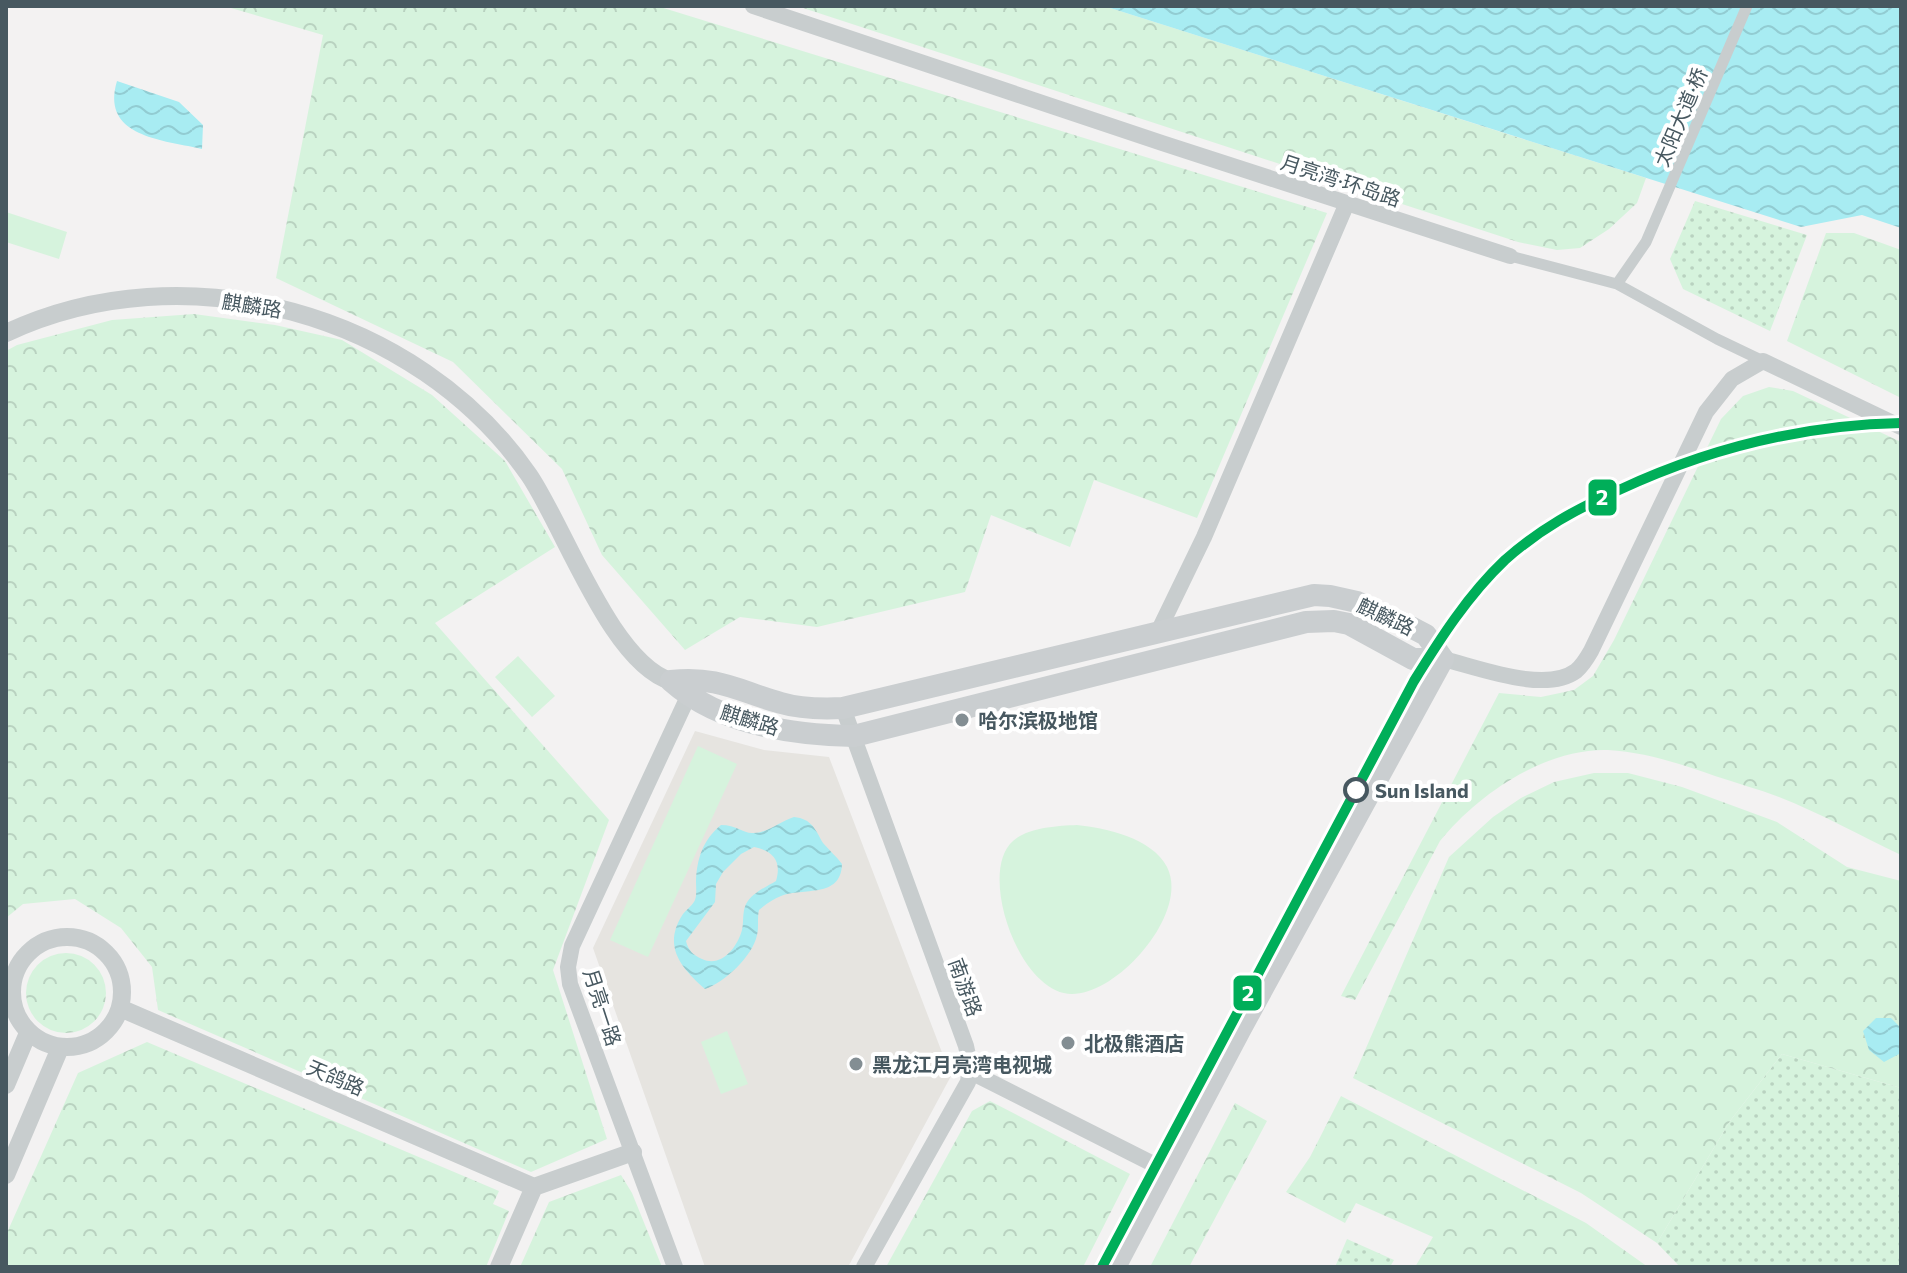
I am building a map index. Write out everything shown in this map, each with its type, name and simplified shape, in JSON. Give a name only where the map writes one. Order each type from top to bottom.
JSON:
[{"type":"main road","name":"麒麟路","points":[[685,685],[729,684],[781,704],[843,708],[1314,595],[1357,602],[1426,635],[1443,659]]},
{"type":"main road","name":"麒麟路","points":[[685,685],[717,710],[760,724],[817,735],[854,736],[1306,622],[1349,624],[1413,659],[1443,659]]},
{"type":"main road","points":[[1115,1267],[1443,659]]},
{"type":"street","name":"月亮湾·环岛路","points":[[753,6],[1510,256],[1617,284],[1717,339],[1901,427]]},
{"type":"street","name":"太阳大道·桥","points":[[1617,284],[1646,242],[1747,6]]},
{"type":"street","points":[[1157,634],[1204,537],[1347,203]]},
{"type":"street","name":"麒麟路","points":[[6,333],[84,306],[121,299],[176,297],[237,301],[283,309],[335,324],[381,345],[445,387],[505,444],[545,500],[607,619],[640,658],[665,679],[685,685]]},
{"type":"street","points":[[1443,659],[1533,679],[1561,678],[1575,672],[1591,651],[1706,412],[1732,379],[1763,361]]},
{"type":"street","name":"月亮一路","points":[[675,1267],[570,984],[568,967],[572,946],[685,685]]},
{"type":"street","name":"南游路","points":[[843,708],[966,1046],[969,1071]]},
{"type":"street","points":[[62,937],[89,942],[110,957],[119,973],[122,990],[120,1008],[114,1022],[90,1043],[60,1048],[43,1043],[28,1033],[17,1018],[12,1000],[12,962],[45,941],[62,937]]},
{"type":"street","name":"天鸽路","points":[[120,1008],[534,1187]]},
{"type":"street","points":[[6,1085],[28,1033]]},
{"type":"street","points":[[6,1175],[60,1048]]},
{"type":"street","points":[[864,1267],[968,1082],[969,1071],[1165,1170]]},
{"type":"street","points":[[499,1267],[534,1187],[633,1152]]},
{"type":"shaded area","points":[[695,731],[764,750],[829,757],[951,1076],[848,1267],[705,1267],[593,948]]},
{"type":"green space","points":[[224,6],[657,6],[1327,213],[1197,518],[1094,480],[1070,547],[991,515],[965,592],[817,627],[740,617],[685,650],[602,555],[562,469],[453,362],[276,278],[323,35]]},
{"type":"green space","points":[[797,6],[1104,6],[1646,178],[1637,203],[1609,229],[1580,248],[1557,250],[1518,242]]},
{"type":"green space","points":[[1695,201],[1807,235],[1770,331],[1683,289],[1670,259]]},
{"type":"green space","points":[[6,212],[67,232],[59,259],[6,242]]},
{"type":"green space","points":[[1826,233],[1854,233],[1901,250],[1901,398],[1787,341]]},
{"type":"green space","points":[[194,314],[275,325],[342,340],[432,395],[505,461],[555,547],[435,623],[609,820],[553,970],[607,1139],[531,1172],[158,1010],[152,967],[121,928],[75,899],[23,904],[6,918],[6,351],[17,345],[112,320]]},
{"type":"green space","points":[[1769,387],[1793,391],[1901,442],[1901,855],[1779,797],[1676,763],[1636,753],[1584,751],[1537,766],[1515,777],[1493,791],[1456,824],[1440,841],[1355,1000],[1341,996],[1499,693],[1541,697],[1574,690],[1593,676],[1614,640],[1721,419],[1743,396]]},
{"type":"green space","points":[[518,656],[555,696],[532,717],[495,677]]},
{"type":"green space","points":[[698,746],[737,764],[648,957],[610,940]]},
{"type":"green space","points":[[1594,773],[1628,773],[1682,787],[1777,822],[1847,867],[1901,881],[1901,1088],[1782,1054],[1730,1121],[1657,1243],[1581,1193],[1353,1078],[1449,857],[1493,817],[1521,798],[1554,782]]},
{"type":"green space","points":[[1077,825],[1127,836],[1151,849],[1167,867],[1171,885],[1168,906],[1159,927],[1129,966],[1091,990],[1072,994],[1053,989],[1035,974],[1021,954],[1009,929],[1000,878],[1003,856],[1020,836],[1044,828]]},
{"type":"green space","points":[[66,953],[81,956],[94,965],[103,978],[106,993],[103,1008],[94,1021],[81,1030],[66,1033],[51,1030],[38,1021],[29,1008],[26,993],[29,978],[38,965],[51,956]]},
{"type":"green space","points":[[727,1031],[748,1084],[721,1094],[701,1042]]},
{"type":"green space","points":[[147,1042],[499,1191],[493,1204],[509,1211],[486,1267],[6,1267],[6,1235],[78,1073]]},
{"type":"green space","points":[[1782,1054],[1901,1088],[1901,1267],[1680,1267],[1657,1243],[1730,1121]]},
{"type":"green space","points":[[1341,1096],[1586,1223],[1648,1267],[1415,1267],[1433,1237],[1356,1203],[1345,1223],[1286,1192],[1310,1157]]},
{"type":"green space","points":[[990,1101],[1130,1174],[1083,1267],[886,1267],[972,1111]]},
{"type":"green space","points":[[1235,1103],[1267,1121],[1189,1267],[1150,1267]]},
{"type":"green space","points":[[621,1175],[632,1193],[662,1267],[520,1267],[549,1202]]},
{"type":"green space","points":[[1347,1239],[1394,1260],[1390,1267],[1335,1267]]},
{"type":"water","points":[[1104,6],[1901,6],[1901,228],[1862,215],[1801,227]]},
{"type":"water","points":[[117,81],[179,102],[203,125],[202,149],[153,138],[126,125],[118,114],[114,100]]},
{"type":"water","points":[[794,817],[812,826],[842,864],[840,875],[828,887],[781,896],[759,910],[757,935],[744,960],[729,975],[705,989],[688,973],[677,956],[674,936],[683,914],[695,900],[698,865],[705,843],[721,825],[758,833]],"holes":[[[754,847],[771,854],[777,863],[776,881],[755,893],[746,904],[740,937],[727,955],[709,961],[694,954],[686,941],[715,902],[716,884],[723,872],[741,854]]]},
{"type":"water","points":[[1876,1018],[1891,1018],[1901,1028],[1901,1053],[1884,1062],[1869,1050],[1863,1031]]},
{"type":"transit line","name":"2","points":[[1102,1267],[1414,681],[1455,618],[1505,560],[1573,512],[1687,462],[1792,434],[1827,428],[1901,423]]},
{"type":"place","name":"哈尔滨极地馆","points":[[962,720]]},
{"type":"place","name":"Sun Island","points":[[1356,790]]},
{"type":"place","name":"北极熊酒店","points":[[1068,1043]]},
{"type":"place","name":"黑龙江月亮湾电视城","points":[[856,1064]]}]
